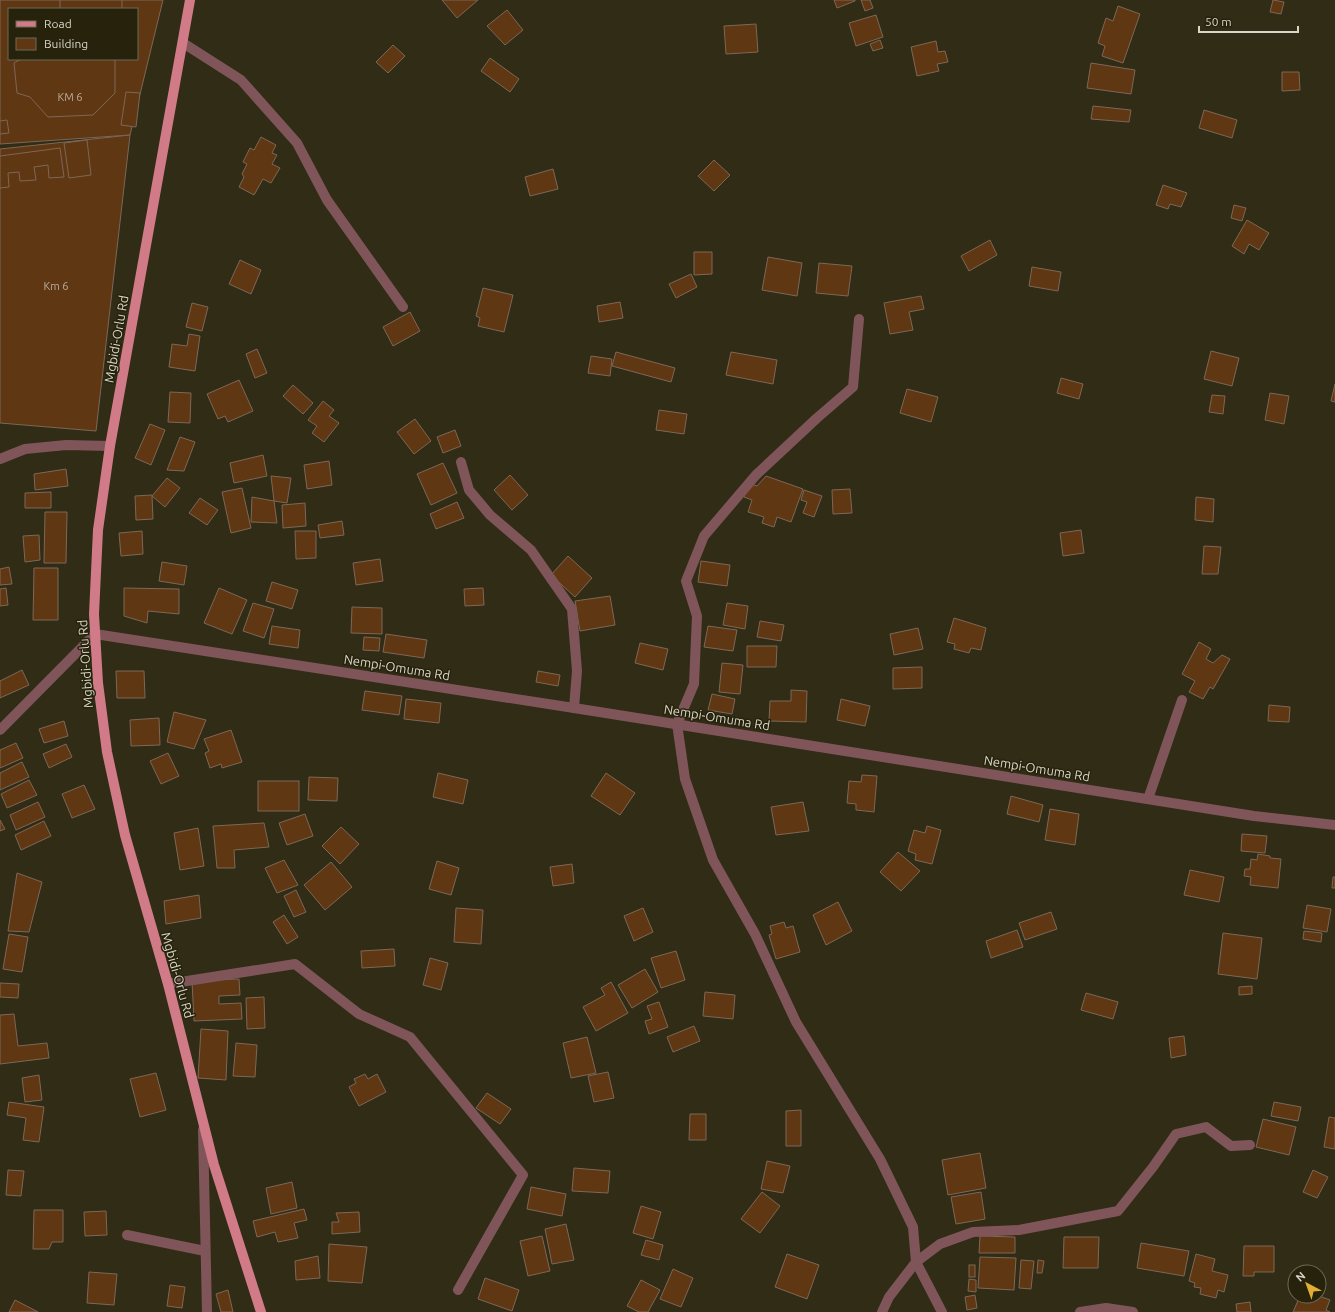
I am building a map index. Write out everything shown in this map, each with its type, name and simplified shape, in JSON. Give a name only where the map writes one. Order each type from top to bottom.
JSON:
[{"type":"main road","name":"Mgbidi-Orlu Rd","points":[[190,0],[110,446],[98,530],[94,614],[95,634],[98,683],[107,752],[125,834],[168,984],[214,1164],[261,1312]]},
{"type":"street","points":[[183,43],[241,80],[297,143],[327,200],[403,307]]},
{"type":"street","points":[[859,319],[853,387],[817,418],[756,475],[704,536],[686,581],[697,616],[694,684],[677,724],[685,779],[713,860],[755,934],[796,1022],[880,1159],[913,1227],[916,1262],[942,1312]]},
{"type":"street","points":[[0,459],[25,449],[66,445],[110,446]]},
{"type":"street","points":[[461,462],[470,490],[490,515],[531,550],[572,609],[577,671],[574,708]]},
{"type":"street","points":[[0,730],[95,634]]},
{"type":"street","name":"Nempi-Omuma Rd","points":[[95,634],[677,724],[1254,816],[1335,825]]},
{"type":"street","points":[[1148,799],[1182,700]]},
{"type":"street","points":[[168,984],[295,964],[359,1014],[410,1037],[523,1175],[458,1290]]},
{"type":"street","points":[[203,1123],[207,1312]]},
{"type":"street","points":[[882,1312],[889,1297],[916,1262],[940,1244],[973,1232],[1019,1230],[1118,1211],[1153,1167],[1176,1134],[1206,1127],[1231,1146],[1250,1145]]},
{"type":"street","points":[[127,1235],[205,1251]]},
{"type":"street","points":[[1080,1312],[1106,1308],[1133,1312]]},
{"type":"building","points":[[0,0],[163,0],[130,135],[0,144]]},
{"type":"building","points":[[60,0],[122,0],[122,8],[60,8]]},
{"type":"building","points":[[442,0],[478,0],[457,18]]},
{"type":"building","points":[[834,0],[855,0],[855,1],[837,8]]},
{"type":"building","points":[[861,0],[870,0],[873,8],[865,11]]},
{"type":"building","points":[[1273,0],[1284,2],[1281,14],[1270,12]]},
{"type":"building","points":[[1118,6],[1140,14],[1123,63],[1102,56],[1105,46],[1098,43],[1106,18],[1113,21]]},
{"type":"building","points":[[507,10],[523,30],[505,45],[487,26]]},
{"type":"building","points":[[876,15],[883,37],[856,46],[849,23]]},
{"type":"building","points":[[756,24],[758,52],[726,54],[724,26]]},
{"type":"building","points":[[880,40],[883,48],[873,51],[870,44]]},
{"type":"building","points":[[936,41],[938,52],[945,51],[948,62],[937,64],[939,71],[917,76],[911,47]]},
{"type":"building","points":[[393,45],[405,56],[388,73],[376,62]]},
{"type":"building","points":[[490,58],[519,79],[510,92],[481,71]]},
{"type":"building","points":[[19,60],[115,60],[115,93],[93,115],[48,117],[30,97],[17,93],[14,63]]},
{"type":"building","points":[[1091,63],[1135,70],[1131,94],[1087,88]]},
{"type":"building","points":[[1282,72],[1299,72],[1300,90],[1282,91]]},
{"type":"building","points":[[126,92],[140,93],[136,127],[121,125]]},
{"type":"building","points":[[1093,106],[1131,110],[1129,122],[1091,119]]},
{"type":"building","points":[[1204,110],[1237,120],[1232,138],[1199,128]]},
{"type":"building","points":[[7,120],[9,133],[0,134],[0,121]]},
{"type":"building","points":[[130,135],[96,431],[0,423],[0,149]]},
{"type":"building","points":[[261,137],[276,145],[272,153],[277,155],[272,164],[280,168],[271,183],[263,179],[254,195],[239,187],[244,177],[242,174],[247,164],[243,162],[250,148],[254,150]]},
{"type":"building","points":[[87,140],[91,175],[69,178],[64,143]]},
{"type":"building","points":[[60,148],[64,177],[49,178],[48,165],[34,167],[36,180],[20,181],[19,172],[8,173],[9,187],[0,188],[0,156]]},
{"type":"building","points":[[714,160],[730,175],[714,191],[698,176]]},
{"type":"building","points":[[553,169],[558,189],[530,196],[525,177]]},
{"type":"building","points":[[1163,185],[1187,193],[1181,207],[1170,204],[1168,209],[1156,205]]},
{"type":"building","points":[[1234,205],[1246,208],[1242,221],[1231,218]]},
{"type":"building","points":[[1247,220],[1269,233],[1259,250],[1249,244],[1244,254],[1232,246]]},
{"type":"building","points":[[990,240],[997,255],[969,271],[961,256]]},
{"type":"building","points":[[694,252],[712,252],[712,274],[694,275]]},
{"type":"building","points":[[768,257],[802,263],[797,296],[762,290]]},
{"type":"building","points":[[240,260],[261,270],[251,294],[229,284]]},
{"type":"building","points":[[819,263],[852,266],[848,296],[816,293]]},
{"type":"building","points":[[1032,267],[1061,272],[1058,291],[1029,286]]},
{"type":"building","points":[[691,274],[697,287],[676,298],[669,284]]},
{"type":"building","points":[[483,288],[513,295],[504,332],[478,326],[480,318],[476,316]]},
{"type":"building","points":[[921,296],[924,309],[909,312],[913,330],[890,334],[884,303]]},
{"type":"building","points":[[620,302],[623,318],[599,322],[597,306]]},
{"type":"building","points":[[192,303],[208,307],[202,331],[186,327]]},
{"type":"building","points":[[410,312],[420,331],[393,346],[383,327]]},
{"type":"building","points":[[189,334],[200,336],[195,371],[169,367],[172,344],[187,346]]},
{"type":"building","points":[[257,349],[267,373],[255,378],[246,354]]},
{"type":"building","points":[[1211,351],[1239,358],[1232,386],[1204,379]]},
{"type":"building","points":[[616,352],[675,368],[671,382],[612,366]]},
{"type":"building","points":[[731,352],[777,360],[773,384],[726,375]]},
{"type":"building","points":[[591,356],[612,359],[610,376],[588,373]]},
{"type":"building","points":[[1061,378],[1083,384],[1079,399],[1057,393]]},
{"type":"building","points":[[239,380],[253,411],[228,422],[225,416],[218,419],[207,394]]},
{"type":"building","points":[[1335,384],[1335,402],[1331,401]]},
{"type":"building","points":[[293,385],[313,403],[303,414],[283,396]]},
{"type":"building","points":[[907,389],[938,397],[931,422],[900,413]]},
{"type":"building","points":[[170,392],[191,393],[190,423],[168,422]]},
{"type":"building","points":[[1270,393],[1289,396],[1284,424],[1265,420]]},
{"type":"building","points":[[1212,395],[1225,396],[1223,414],[1209,412]]},
{"type":"building","points":[[323,401],[334,410],[329,416],[339,423],[324,442],[312,433],[317,426],[308,420]]},
{"type":"building","points":[[659,410],[687,414],[684,434],[656,430]]},
{"type":"building","points":[[415,419],[431,441],[414,454],[397,432]]},
{"type":"building","points":[[150,424],[165,430],[151,465],[135,458]]},
{"type":"building","points":[[455,430],[461,446],[443,453],[437,437]]},
{"type":"building","points":[[180,437],[195,442],[184,471],[167,470]]},
{"type":"building","points":[[263,455],[267,476],[234,483],[230,463]]},
{"type":"building","points":[[329,461],[332,485],[307,489],[304,465]]},
{"type":"building","points":[[443,463],[457,493],[431,505],[417,474]]},
{"type":"building","points":[[66,469],[68,486],[35,490],[34,474]]},
{"type":"building","points":[[510,475],[528,495],[512,510],[494,490]]},
{"type":"building","points":[[271,476],[291,478],[287,503],[274,501]]},
{"type":"building","points":[[766,476],[803,489],[791,522],[777,517],[774,527],[762,523],[764,517],[748,512],[752,500],[744,497],[749,483],[757,486]]},
{"type":"building","points":[[167,478],[180,488],[165,507],[152,496]]},
{"type":"building","points":[[242,488],[251,528],[231,533],[222,492]]},
{"type":"building","points":[[850,489],[852,513],[833,514],[832,490]]},
{"type":"building","points":[[804,490],[822,496],[814,517],[803,513],[807,502],[801,500]]},
{"type":"building","points":[[51,492],[51,508],[25,508],[25,493]]},
{"type":"building","points":[[152,495],[153,519],[136,520],[135,496]]},
{"type":"building","points":[[252,497],[274,501],[277,523],[251,522]]},
{"type":"building","points":[[1196,497],[1214,499],[1213,522],[1195,520]]},
{"type":"building","points":[[200,498],[218,510],[207,525],[189,513]]},
{"type":"building","points":[[457,502],[464,518],[436,529],[430,514]]},
{"type":"building","points":[[305,503],[306,526],[283,528],[282,505]]},
{"type":"building","points":[[45,512],[67,512],[66,563],[44,563]]},
{"type":"building","points":[[342,521],[344,535],[320,538],[318,525]]},
{"type":"building","points":[[1081,530],[1084,553],[1063,556],[1060,533]]},
{"type":"building","points":[[142,531],[143,554],[121,556],[119,533]]},
{"type":"building","points":[[295,531],[316,531],[316,558],[296,559]]},
{"type":"building","points":[[39,535],[40,560],[25,562],[23,536]]},
{"type":"building","points":[[1204,546],[1221,547],[1218,574],[1202,574]]},
{"type":"building","points":[[568,556],[592,578],[575,597],[551,575]]},
{"type":"building","points":[[380,559],[383,581],[356,585],[353,563]]},
{"type":"building","points":[[701,561],[730,565],[727,586],[698,582]]},
{"type":"building","points":[[162,562],[187,566],[184,585],[159,581]]},
{"type":"building","points":[[9,567],[12,584],[0,585],[0,569]]},
{"type":"building","points":[[34,568],[58,568],[58,620],[33,620]]},
{"type":"building","points":[[272,582],[298,590],[292,609],[266,601]]},
{"type":"building","points":[[6,588],[8,605],[0,606],[0,589]]},
{"type":"building","points":[[124,588],[179,589],[179,614],[148,611],[147,623],[124,616]]},
{"type":"building","points":[[219,588],[247,600],[232,634],[204,623]]},
{"type":"building","points":[[483,588],[484,605],[465,606],[464,589]]},
{"type":"building","points":[[610,596],[615,625],[580,631],[575,601]]},
{"type":"building","points":[[253,603],[274,609],[264,638],[243,631]]},
{"type":"building","points":[[727,603],[748,606],[745,629],[723,625]]},
{"type":"building","points":[[352,607],[382,608],[382,634],[351,633]]},
{"type":"building","points":[[954,618],[986,628],[981,650],[971,648],[969,653],[954,649],[955,644],[947,642]]},
{"type":"building","points":[[760,621],[784,625],[781,641],[757,637]]},
{"type":"building","points":[[272,626],[300,630],[298,648],[269,644]]},
{"type":"building","points":[[708,626],[737,630],[733,651],[704,647]]},
{"type":"building","points":[[918,628],[923,649],[894,655],[890,634]]},
{"type":"building","points":[[386,634],[427,640],[424,658],[383,652]]},
{"type":"building","points":[[364,637],[380,638],[379,651],[363,650]]},
{"type":"building","points":[[1199,642],[1211,649],[1206,659],[1213,663],[1222,655],[1230,659],[1213,689],[1210,687],[1203,699],[1189,692],[1195,681],[1182,674]]},
{"type":"building","points":[[640,643],[668,649],[663,670],[635,663]]},
{"type":"building","points":[[747,646],[777,646],[776,667],[747,667]]},
{"type":"building","points":[[722,663],[743,665],[740,694],[719,692]]},
{"type":"building","points":[[922,667],[922,688],[893,689],[893,668]]},
{"type":"building","points":[[22,670],[29,685],[0,698],[0,681]]},
{"type":"building","points":[[116,671],[144,671],[145,698],[117,698]]},
{"type":"building","points":[[538,671],[560,675],[558,686],[536,682]]},
{"type":"building","points":[[791,690],[807,691],[806,722],[769,721],[770,701],[791,701]]},
{"type":"building","points":[[365,691],[402,696],[399,715],[362,710]]},
{"type":"building","points":[[712,694],[735,699],[732,714],[708,710]]},
{"type":"building","points":[[406,699],[441,703],[439,723],[404,719]]},
{"type":"building","points":[[841,699],[870,706],[865,726],[837,720]]},
{"type":"building","points":[[1269,705],[1290,707],[1289,722],[1268,721]]},
{"type":"building","points":[[174,712],[206,720],[194,749],[167,742]]},
{"type":"building","points":[[159,718],[160,745],[131,746],[130,720]]},
{"type":"building","points":[[64,721],[68,736],[44,743],[39,729]]},
{"type":"building","points":[[231,730],[242,762],[222,768],[221,764],[210,768],[205,753],[209,751],[204,739]]},
{"type":"building","points":[[16,743],[23,758],[0,768],[0,750]]},
{"type":"building","points":[[66,744],[72,757],[49,768],[43,754]]},
{"type":"building","points":[[168,753],[179,776],[161,784],[150,761]]},
{"type":"building","points":[[22,762],[29,777],[0,790],[0,773]]},
{"type":"building","points":[[438,773],[468,780],[463,804],[433,797]]},
{"type":"building","points":[[606,773],[635,793],[620,815],[591,796]]},
{"type":"building","points":[[862,775],[877,776],[874,812],[856,810],[856,804],[847,803],[849,781],[861,782]]},
{"type":"building","points":[[309,777],[338,778],[337,801],[308,800]]},
{"type":"building","points":[[29,780],[37,795],[7,808],[1,794]]},
{"type":"building","points":[[258,781],[299,781],[299,811],[258,811]]},
{"type":"building","points":[[84,785],[95,809],[72,818],[62,794]]},
{"type":"building","points":[[1011,796],[1043,805],[1039,822],[1007,814]]},
{"type":"building","points":[[38,802],[45,817],[16,830],[10,815]]},
{"type":"building","points":[[803,802],[809,831],[776,835],[771,807]]},
{"type":"building","points":[[1050,809],[1079,814],[1075,845],[1045,840]]},
{"type":"building","points":[[305,814],[313,836],[287,845],[279,823]]},
{"type":"building","points":[[0,820],[5,829],[0,831]]},
{"type":"building","points":[[44,821],[51,836],[21,850],[15,835]]},
{"type":"building","points":[[264,823],[269,847],[234,850],[235,868],[217,868],[213,826]]},
{"type":"building","points":[[927,826],[941,830],[932,864],[915,860],[916,854],[908,851],[914,830],[925,833]]},
{"type":"building","points":[[341,827],[359,844],[340,864],[322,846]]},
{"type":"building","points":[[198,828],[204,866],[180,870],[174,833]]},
{"type":"building","points":[[1242,834],[1267,836],[1265,853],[1241,851]]},
{"type":"building","points":[[898,852],[920,871],[901,891],[880,872]]},
{"type":"building","points":[[1258,854],[1270,856],[1270,858],[1281,859],[1278,888],[1250,885],[1251,877],[1244,876],[1245,869],[1250,869],[1251,859],[1257,860]]},
{"type":"building","points":[[284,860],[298,885],[277,893],[265,868]]},
{"type":"building","points":[[437,861],[459,868],[451,895],[429,889]]},
{"type":"building","points":[[331,862],[352,887],[325,910],[304,885]]},
{"type":"building","points":[[572,864],[574,883],[553,886],[550,867]]},
{"type":"building","points":[[1190,870],[1224,877],[1219,902],[1184,895]]},
{"type":"building","points":[[17,873],[42,882],[29,932],[8,931]]},
{"type":"building","points":[[1333,877],[1335,877],[1335,888],[1332,888]]},
{"type":"building","points":[[296,890],[306,912],[294,917],[284,896]]},
{"type":"building","points":[[199,895],[201,918],[166,924],[164,901]]},
{"type":"building","points":[[838,902],[852,931],[826,945],[813,915]]},
{"type":"building","points":[[1307,905],[1331,909],[1327,932],[1303,928]]},
{"type":"building","points":[[456,908],[483,910],[481,944],[454,942]]},
{"type":"building","points":[[643,908],[653,932],[634,941],[624,916]]},
{"type":"building","points":[[1051,912],[1057,929],[1025,940],[1019,923]]},
{"type":"building","points":[[284,915],[298,937],[287,944],[273,922]]},
{"type":"building","points":[[784,922],[786,928],[793,926],[800,952],[776,959],[769,935],[772,934],[770,926]]},
{"type":"building","points":[[1017,930],[1023,947],[991,958],[986,941]]},
{"type":"building","points":[[1304,931],[1322,933],[1321,942],[1303,939]]},
{"type":"building","points":[[1223,933],[1262,938],[1257,979],[1218,974]]},
{"type":"building","points":[[9,934],[28,937],[22,972],[3,969]]},
{"type":"building","points":[[394,949],[395,966],[362,968],[361,951]]},
{"type":"building","points":[[676,951],[685,980],[661,988],[651,958]]},
{"type":"building","points":[[430,958],[448,963],[441,990],[423,985]]},
{"type":"building","points":[[645,969],[658,992],[632,1008],[618,985]]},
{"type":"building","points":[[239,979],[240,995],[219,996],[219,1004],[241,1003],[242,1019],[194,1021],[192,981]]},
{"type":"building","points":[[611,982],[628,1013],[596,1031],[583,1007],[605,995],[601,988]]},
{"type":"building","points":[[0,983],[19,984],[18,998],[0,997]]},
{"type":"building","points":[[1252,986],[1252,994],[1239,995],[1239,987]]},
{"type":"building","points":[[705,992],[735,995],[733,1019],[703,1016]]},
{"type":"building","points":[[1086,993],[1118,1002],[1113,1019],[1081,1010]]},
{"type":"building","points":[[264,997],[265,1028],[247,1029],[246,998]]},
{"type":"building","points":[[659,1002],[668,1027],[649,1034],[645,1021],[652,1019],[647,1006]]},
{"type":"building","points":[[14,1014],[18,1046],[47,1043],[49,1058],[0,1064],[0,1015]]},
{"type":"building","points":[[694,1026],[700,1041],[673,1052],[667,1037]]},
{"type":"building","points":[[201,1029],[228,1031],[226,1080],[198,1078]]},
{"type":"building","points":[[1184,1036],[1186,1055],[1171,1058],[1169,1038]]},
{"type":"building","points":[[587,1037],[596,1073],[571,1078],[563,1043]]},
{"type":"building","points":[[236,1043],[257,1045],[255,1077],[233,1076]]},
{"type":"building","points":[[608,1072],[614,1098],[594,1102],[588,1076]]},
{"type":"building","points":[[156,1073],[166,1110],[140,1117],[130,1079]]},
{"type":"building","points":[[365,1074],[368,1079],[377,1074],[386,1092],[359,1106],[349,1087],[356,1083],[354,1079]]},
{"type":"building","points":[[39,1075],[42,1100],[25,1102],[22,1078]]},
{"type":"building","points":[[487,1093],[511,1109],[500,1124],[476,1108]]},
{"type":"building","points":[[9,1102],[44,1107],[39,1142],[23,1140],[26,1118],[7,1115]]},
{"type":"building","points":[[1274,1102],[1301,1107],[1298,1121],[1271,1116]]},
{"type":"building","points":[[801,1110],[801,1146],[786,1146],[786,1111]]},
{"type":"building","points":[[690,1114],[706,1114],[706,1140],[689,1140]]},
{"type":"building","points":[[1329,1117],[1335,1118],[1335,1149],[1324,1147]]},
{"type":"building","points":[[1263,1119],[1296,1127],[1289,1155],[1256,1147]]},
{"type":"building","points":[[980,1153],[986,1188],[948,1195],[942,1160]]},
{"type":"building","points":[[767,1161],[790,1166],[783,1193],[761,1189]]},
{"type":"building","points":[[574,1168],[610,1171],[608,1193],[572,1191]]},
{"type":"building","points":[[8,1170],[24,1171],[21,1196],[6,1195]]},
{"type":"building","points":[[1313,1170],[1328,1177],[1317,1198],[1303,1192]]},
{"type":"building","points":[[292,1182],[297,1208],[271,1214],[266,1188]]},
{"type":"building","points":[[531,1187],[566,1194],[562,1216],[527,1209]]},
{"type":"building","points":[[762,1192],[780,1206],[760,1233],[741,1219]]},
{"type":"building","points":[[981,1192],[985,1219],[956,1224],[951,1197]]},
{"type":"building","points":[[641,1206],[661,1212],[653,1239],[633,1233]]},
{"type":"building","points":[[304,1209],[307,1220],[294,1223],[298,1238],[278,1242],[275,1232],[257,1237],[253,1221]]},
{"type":"building","points":[[34,1210],[63,1210],[63,1242],[52,1242],[49,1249],[33,1249]]},
{"type":"building","points":[[106,1211],[107,1235],[85,1236],[84,1212]]},
{"type":"building","points":[[359,1212],[360,1232],[332,1234],[332,1222],[339,1222],[336,1213]]},
{"type":"building","points":[[566,1224],[574,1260],[552,1264],[545,1229]]},
{"type":"building","points":[[542,1236],[550,1271],[528,1276],[520,1241]]},
{"type":"building","points":[[980,1236],[1015,1237],[1015,1253],[979,1253]]},
{"type":"building","points":[[1064,1237],[1099,1237],[1098,1268],[1063,1268]]},
{"type":"building","points":[[646,1240],[663,1245],[659,1260],[641,1255]]},
{"type":"building","points":[[1141,1243],[1189,1251],[1184,1276],[1137,1268]]},
{"type":"building","points":[[329,1244],[367,1247],[362,1283],[328,1281]]},
{"type":"building","points":[[1244,1246],[1274,1246],[1274,1272],[1254,1272],[1254,1276],[1243,1276]]},
{"type":"building","points":[[787,1254],[819,1265],[807,1299],[775,1287]]},
{"type":"building","points":[[1196,1254],[1215,1259],[1212,1271],[1228,1275],[1224,1292],[1218,1290],[1216,1298],[1200,1294],[1201,1288],[1194,1287],[1195,1283],[1189,1281]]},
{"type":"building","points":[[318,1256],[320,1278],[296,1280],[295,1261]]},
{"type":"building","points":[[980,1257],[1016,1258],[1014,1290],[978,1288]]},
{"type":"building","points":[[1021,1260],[1034,1261],[1031,1289],[1019,1288]]},
{"type":"building","points":[[1038,1260],[1044,1261],[1042,1273],[1037,1273]]},
{"type":"building","points":[[969,1265],[975,1265],[975,1277],[969,1277]]},
{"type":"building","points":[[673,1269],[693,1278],[681,1307],[660,1299]]},
{"type":"building","points":[[89,1272],[117,1274],[114,1305],[87,1303]]},
{"type":"building","points":[[485,1278],[519,1290],[512,1311],[478,1299]]},
{"type":"building","points":[[969,1279],[976,1280],[976,1292],[968,1291]]},
{"type":"building","points":[[641,1280],[660,1290],[648,1312],[639,1312],[627,1306]]},
{"type":"building","points":[[170,1285],[185,1287],[182,1308],[167,1306]]},
{"type":"building","points":[[228,1290],[233,1312],[221,1312],[216,1294]]},
{"type":"building","points":[[975,1295],[977,1308],[967,1310],[965,1297]]},
{"type":"building","points":[[1327,1299],[1330,1300],[1326,1310],[1330,1312],[1293,1312],[1296,1304],[1327,1304]]},
{"type":"building","points":[[15,1300],[38,1312],[9,1312]]},
{"type":"building","points":[[1250,1302],[1251,1312],[1237,1312],[1236,1304]]}]
